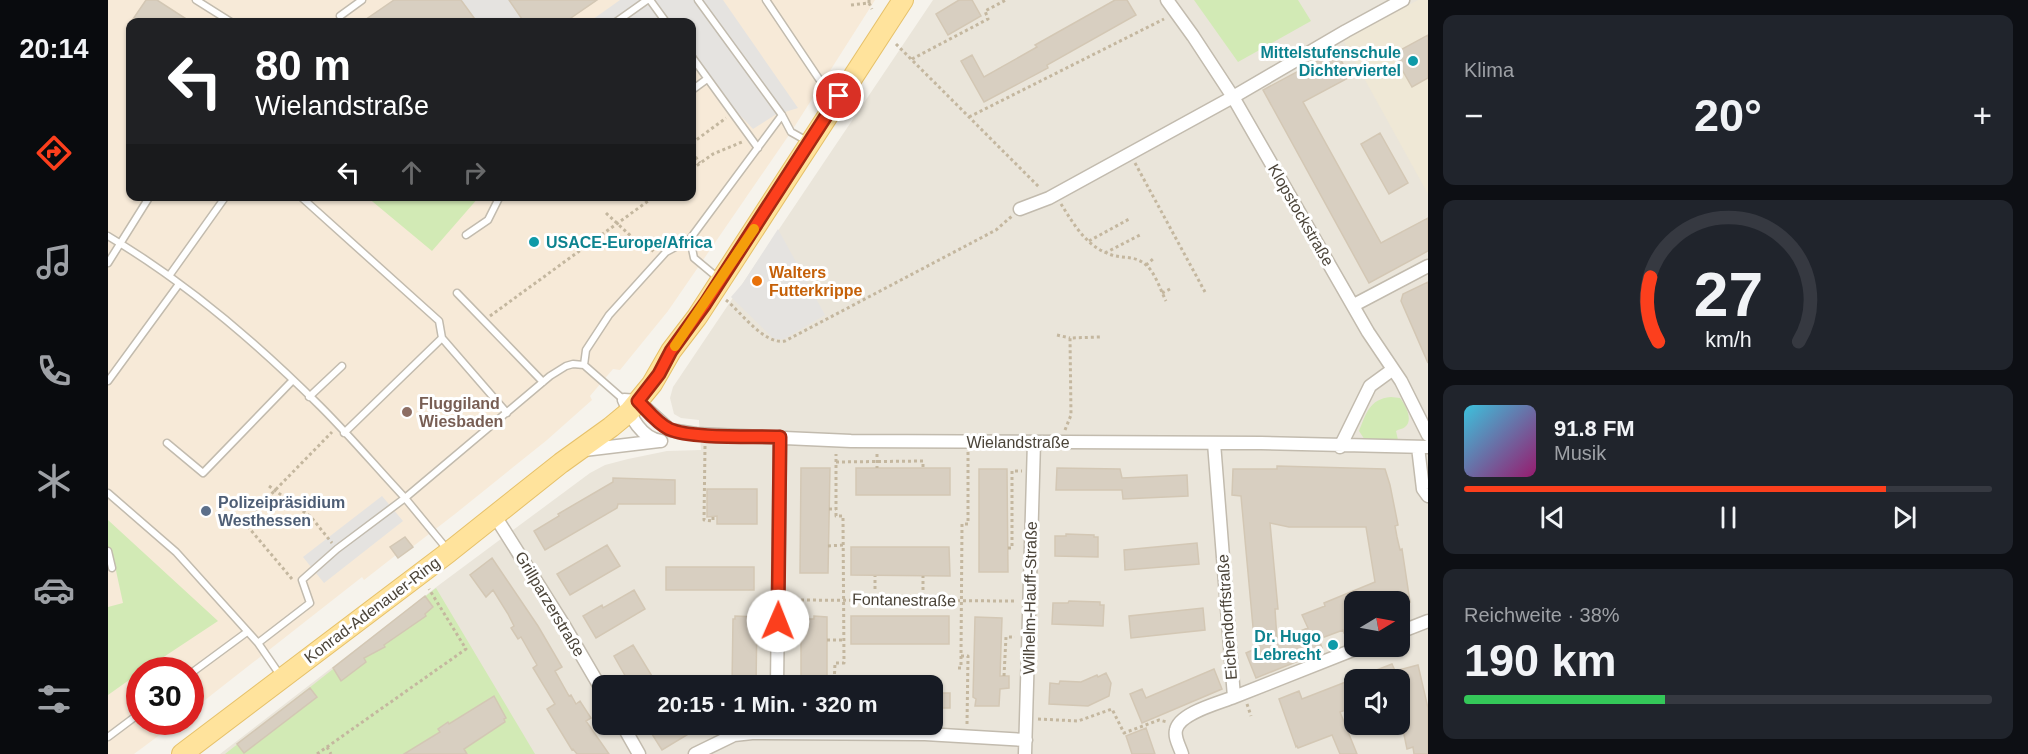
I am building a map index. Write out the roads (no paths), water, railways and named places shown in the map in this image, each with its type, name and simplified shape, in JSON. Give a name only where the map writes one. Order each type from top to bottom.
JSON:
[{"type":"main road","name":"Konrad-Adenauer-Ring","points":[[182,754],[449,552],[561,463],[582,450],[630,404],[648,373],[671,351],[721,280],[903,0]]},
{"type":"main road","name":"Konrad-Adenauer-Ring","points":[[561,463],[577,443],[630,404]]},
{"type":"street","name":"Klopstockstraße","points":[[1167,0],[1233,97],[1392,370],[1401,381],[1428,435]]},
{"type":"street","points":[[1020,209],[1053,196],[1403,0]]},
{"type":"street","points":[[1354,305],[1428,266]]},
{"type":"street","points":[[1340,447],[1370,386],[1392,370]]},
{"type":"street","points":[[630,404],[646,435],[661,441]]},
{"type":"street","name":"Wielandstraße","points":[[630,404],[666,427],[679,432],[701,435],[836,440],[1423,447]]},
{"type":"street","name":"Wielandstraße","points":[[582,450],[701,435]]},
{"type":"street","points":[[777,675],[780,437]]},
{"type":"street","name":"Wilhelm-Hauff-Straße","points":[[1025,754],[1034,442]]},
{"type":"street","name":"Eichendorffstraße","points":[[1182,754],[1176,737],[1178,724],[1186,716],[1234,698],[1214,443]]},
{"type":"street","points":[[1423,447],[1424,489],[1428,496]]},
{"type":"street","name":"Grillparzerstraße","points":[[495,516],[593,675]]},
{"type":"street","points":[[1410,628],[1428,621]]},
{"type":"street","points":[[1234,698],[1344,654]]},
{"type":"street","points":[[628,735],[639,754]]},
{"type":"street","points":[[695,754],[734,735]]},
{"type":"street","points":[[940,735],[1026,740]]},
{"type":"lane","points":[[196,0],[225,18]]},
{"type":"lane","points":[[340,16],[362,0]]},
{"type":"lane","points":[[622,18],[648,0],[663,18]]},
{"type":"lane","points":[[699,0],[782,115],[791,132],[810,143]]},
{"type":"lane","points":[[766,0],[819,79],[839,96]]},
{"type":"lane","points":[[696,63],[758,148]]},
{"type":"lane","points":[[696,87],[707,79]]},
{"type":"lane","points":[[584,365],[586,351],[609,315],[666,252],[690,239],[782,115]]},
{"type":"lane","points":[[108,263],[147,201]]},
{"type":"lane","points":[[169,276],[222,201]]},
{"type":"lane","points":[[306,201],[439,321],[442,338],[507,413]]},
{"type":"lane","points":[[466,235],[488,220],[498,201]]},
{"type":"lane","points":[[108,236],[169,276],[293,380],[405,498],[449,552]]},
{"type":"lane","points":[[690,239],[694,258],[721,280]]},
{"type":"lane","points":[[108,381],[179,284]]},
{"type":"lane","points":[[457,293],[543,382]]},
{"type":"lane","points":[[344,433],[442,338]]},
{"type":"lane","points":[[258,643],[310,603],[302,580],[337,549],[405,498],[543,382],[566,366],[584,365],[630,404]]},
{"type":"lane","points":[[309,397],[342,366]]},
{"type":"lane","points":[[167,443],[202,473],[293,380]]},
{"type":"lane","points":[[110,498],[176,552],[258,643],[282,678]]},
{"type":"lane","points":[[108,551],[112,568]]},
{"type":"lane","points":[[204,664],[247,632]]},
{"type":"lane","points":[[108,737],[126,724]]},
{"type":"place","name":"Mittelstufenschule Dichterviertel","points":[[1413,61]]},
{"type":"place","name":"USACE-Europe/Africa","points":[[534,242]]},
{"type":"place","name":"Walters Futterkrippe","points":[[757,281]]},
{"type":"place","name":"Fluggiland Wiesbaden","points":[[407,412]]},
{"type":"place","name":"Polizeipräsidium Westhessen","points":[[206,511]]},
{"type":"place","name":"Dr. Hugo Lebrecht","points":[[1333,645]]}]
